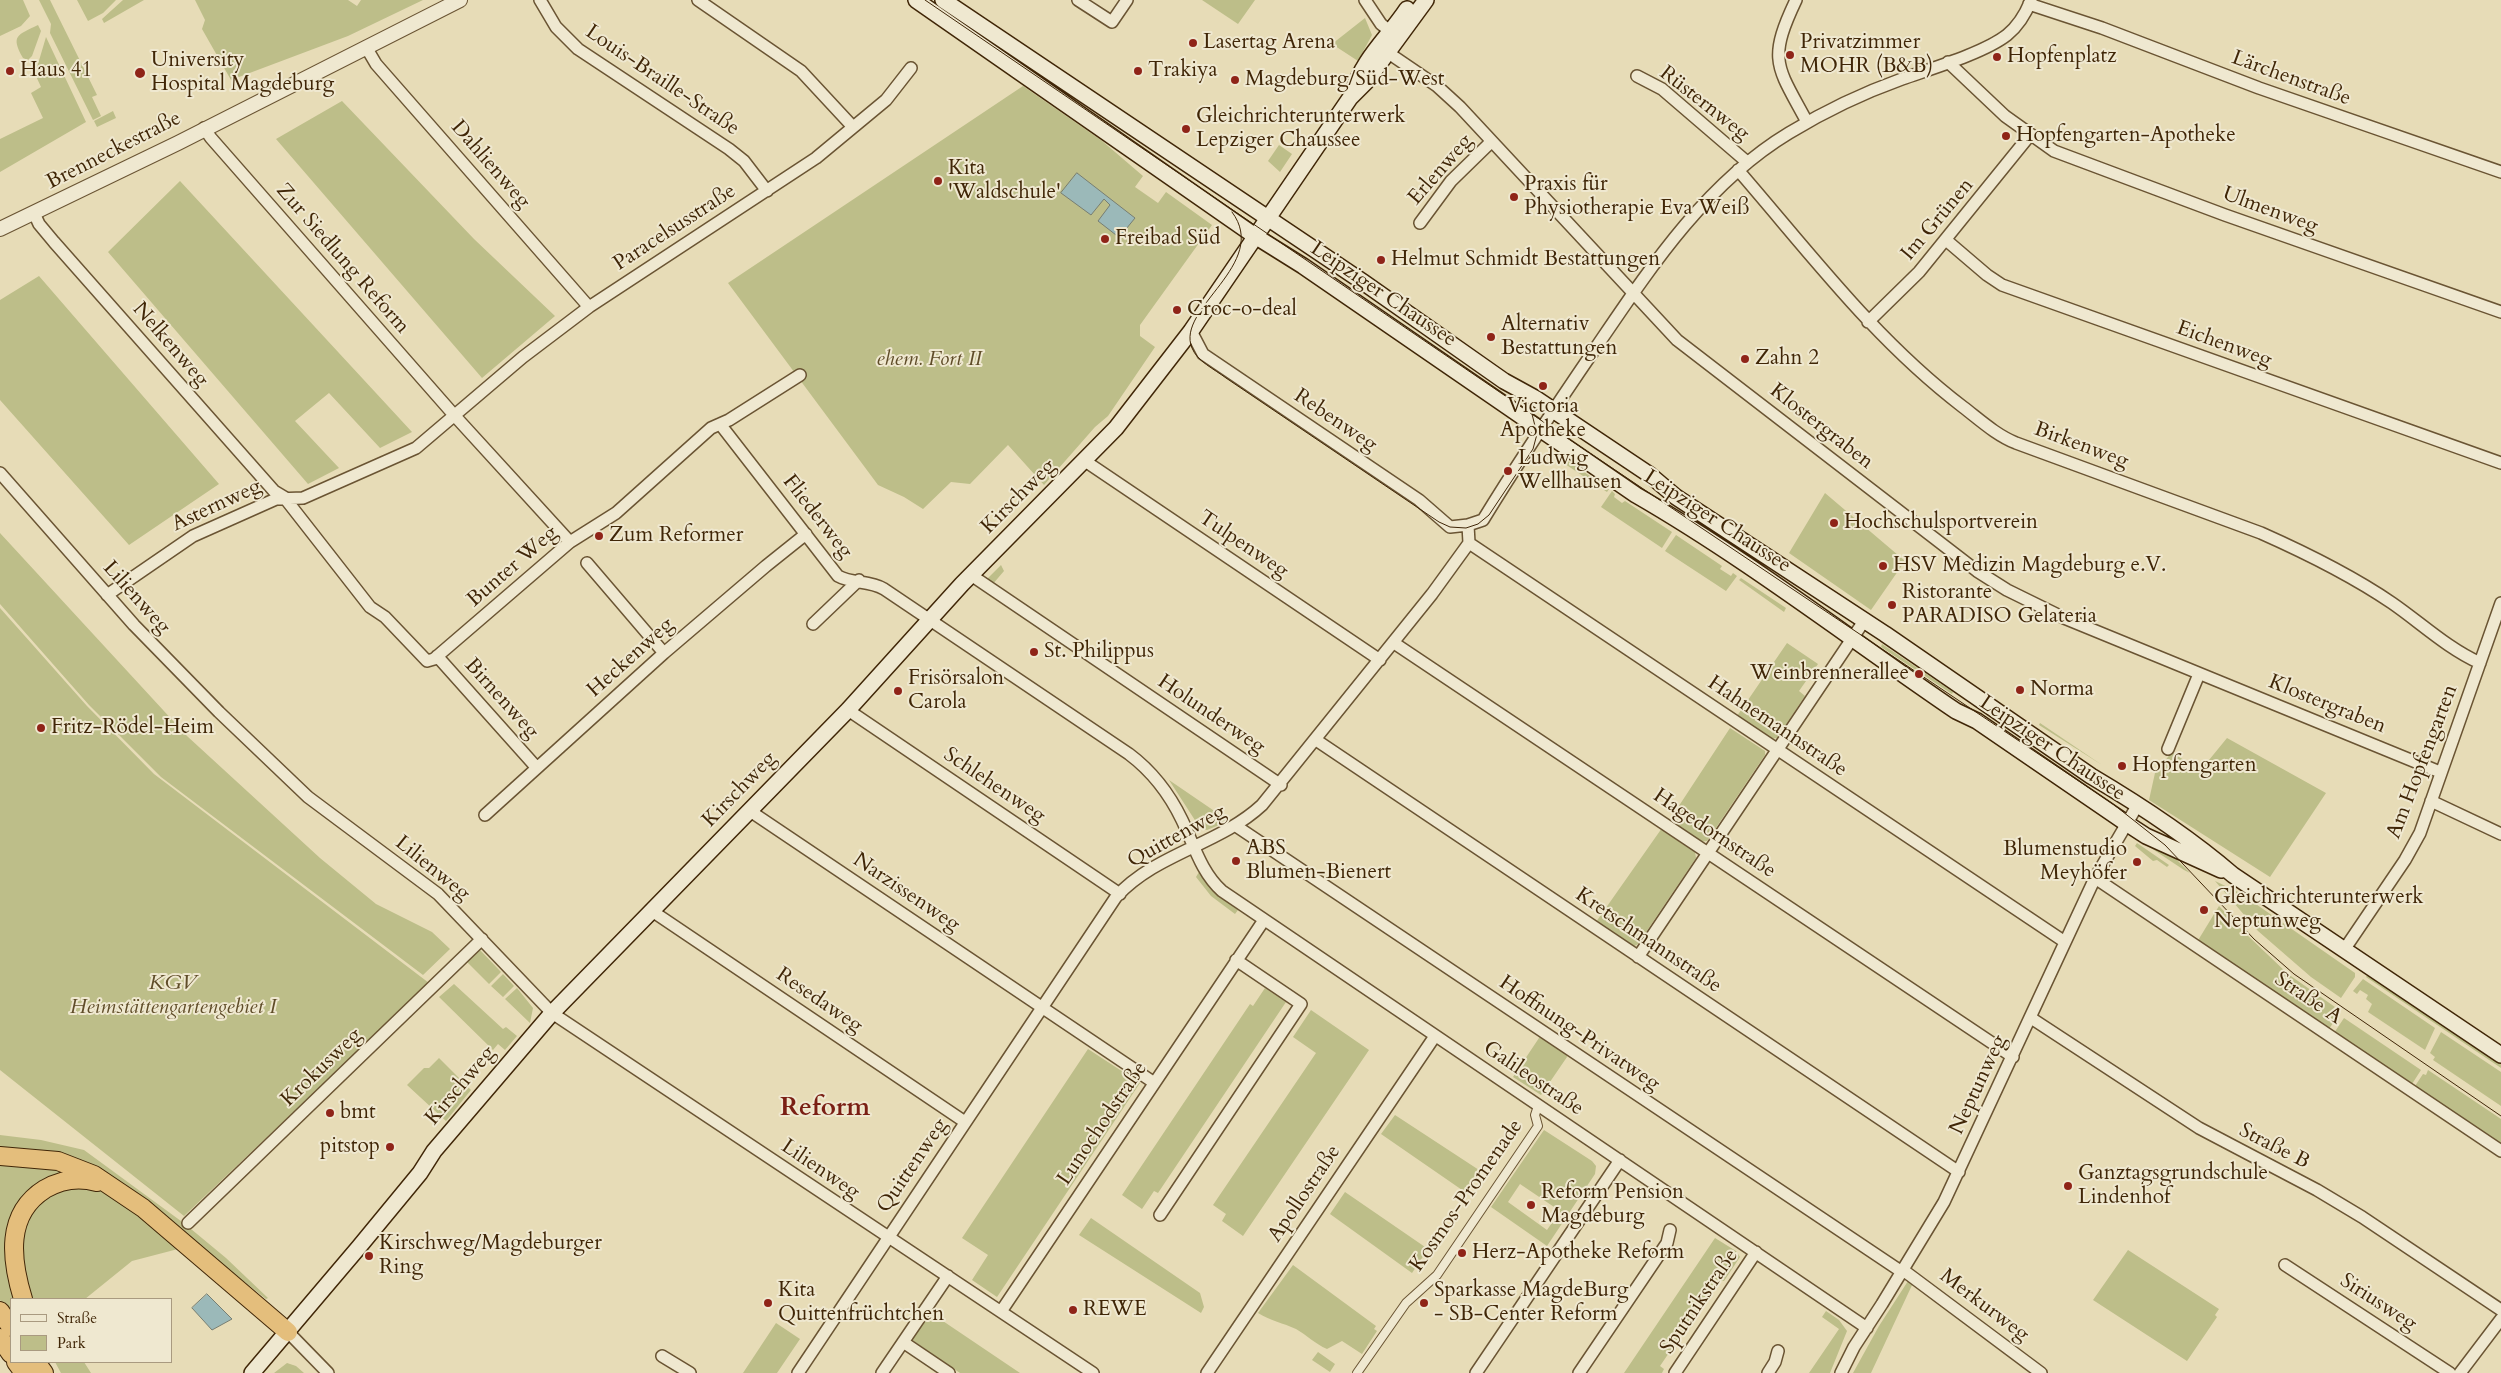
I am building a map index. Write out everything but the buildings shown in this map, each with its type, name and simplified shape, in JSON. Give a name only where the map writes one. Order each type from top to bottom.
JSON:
[{"type":"highway","points":[[0,1156],[64,1162],[94,1174],[150,1214],[288,1332]]},
{"type":"highway","points":[[23,1298],[15,1267],[14,1247],[16,1228],[26,1205],[48,1187],[69,1180],[90,1180],[117,1189]]},
{"type":"highway","points":[[0,1311],[10,1326]]},
{"type":"highway","points":[[0,1338],[10,1353]]},
{"type":"main road","name":"Leipziger Chaussee","points":[[916,0],[1254,236],[1303,266],[1636,495],[1664,510],[1774,584],[1956,711],[1975,719],[2126,823],[2204,864],[2233,875]]},
{"type":"main road","name":"Leipziger Chaussee","points":[[943,0],[1268,217],[1504,380],[1553,410],[1650,475],[1676,497],[1864,621],[2212,856],[2233,875],[2501,1055]]},
{"type":"main road","points":[[1350,98],[1366,82],[1387,52],[1393,34],[1414,0]]},
{"type":"main road","points":[[1350,98],[1357,76],[1393,34],[1426,0]]},
{"type":"main road","name":"Kirschweg","points":[[252,1373],[394,1205],[434,1151],[552,1013],[848,710],[971,575],[1085,461],[1131,410],[1191,331],[1254,236],[1350,98]]},
{"type":"street","name":"Brenneckestraße","points":[[0,229],[163,150],[460,0]]},
{"type":"street","name":"Louis-Braille-Straße","points":[[540,0],[556,27],[578,49],[729,148],[747,164],[768,191]]},
{"type":"street","points":[[698,0],[801,71],[853,127]]},
{"type":"street","points":[[1078,0],[1112,22],[1127,0]]},
{"type":"street","points":[[1365,0],[1380,24],[1393,34]]},
{"type":"street","points":[[1796,0],[1780,38],[1777,58],[1784,80],[1807,122]]},
{"type":"street","points":[[1469,543],[1468,526],[1484,520],[1553,410],[1632,294],[1693,217],[1742,166],[1807,122],[1872,91],[1948,62],[2004,37],[2020,21],[2030,2]]},
{"type":"street","name":"Lärchenstraße","points":[[2030,2],[2259,88],[2501,172]]},
{"type":"street","name":"Dahlienweg","points":[[366,47],[376,64],[589,307]]},
{"type":"street","name":"Klostergraben","points":[[1387,52],[1437,86],[1632,294],[1682,343],[1977,571],[2007,590],[2050,611],[2440,772]]},
{"type":"street","points":[[1948,62],[2004,116],[2030,135]]},
{"type":"street","name":"Paracelsusstraße","points":[[454,415],[523,357],[589,307],[809,163],[886,100],[910,68]]},
{"type":"street","name":"Rüsternweg","points":[[1637,76],[1662,89],[1742,166]]},
{"type":"street","name":"Zur Siedlung Reform","points":[[204,128],[217,146],[454,415],[570,542]]},
{"type":"street","name":"Im Grünen","points":[[1868,322],[1910,282],[2030,135]]},
{"type":"street","name":"Ulmenweg","points":[[2030,135],[2049,148],[2071,158],[2501,312]]},
{"type":"street","name":"Erlenweg","points":[[1420,223],[1451,182],[1491,142]]},
{"type":"street","name":"Birkenweg","points":[[1742,166],[1868,322],[1916,369],[2004,437],[2261,533],[2292,547],[2351,577],[2392,603],[2454,650],[2480,663]]},
{"type":"street","name":"Nelkenweg","points":[[34,213],[44,230],[275,492],[284,497]]},
{"type":"street","name":"Eichenweg","points":[[1946,240],[2002,285],[2501,463]]},
{"type":"street","name":"Rebenweg","points":[[1191,331],[1203,354],[1419,500],[1450,527],[1468,526]]},
{"type":"street","name":"Bunter Weg","points":[[437,656],[570,542],[616,513],[711,428],[800,375]]},
{"type":"street","name":"Asternweg","points":[[107,595],[193,536],[269,501],[284,497],[303,498],[414,448],[454,415]]},
{"type":"street","name":"Fliederweg","points":[[720,424],[838,575],[846,579],[880,586],[930,620]]},
{"type":"street","name":"Tulpenweg","points":[[1085,461],[1380,660]]},
{"type":"street","name":"Lilienweg","points":[[0,473],[107,595],[162,654],[289,780],[328,812],[438,894],[552,1013],[888,1238],[1002,1310],[1093,1373]]},
{"type":"street","points":[[284,497],[372,610],[391,622],[424,660],[431,660],[437,656]]},
{"type":"street","name":"Heckenweg","points":[[485,815],[664,653],[780,553],[806,534]]},
{"type":"street","name":"Quittenweg","points":[[798,1373],[1042,1007],[1120,894],[1152,867],[1236,826],[1262,806],[1281,785],[1394,643],[1469,543]]},
{"type":"street","name":"Hahnemannstraße","points":[[1469,543],[2065,942]]},
{"type":"street","points":[[587,562],[664,653]]},
{"type":"street","name":"Holunderweg","points":[[971,575],[1281,785]]},
{"type":"street","points":[[814,624],[858,580]]},
{"type":"street","name":"Am Hopfengarten","points":[[2344,950],[2411,849],[2423,826],[2440,772],[2501,604]]},
{"type":"street","points":[[930,620],[1145,766],[1168,793],[1194,847]]},
{"type":"street","points":[[1638,957],[1864,621]]},
{"type":"street","name":"Hagedornstraße","points":[[1394,643],[2012,1057]]},
{"type":"street","name":"Birnenweg","points":[[437,656],[537,768]]},
{"type":"street","points":[[2168,749],[2199,674]]},
{"type":"street","name":"Schlehenweg","points":[[848,710],[1120,894]]},
{"type":"street","name":"Kretschmannstraße","points":[[1316,740],[1959,1172]]},
{"type":"street","points":[[2431,801],[2501,834]]},
{"type":"street","name":"Neptunweg","points":[[1840,1373],[1854,1347],[1944,1202],[2095,878],[2137,806]]},
{"type":"street","name":"Narzissenweg","points":[[750,811],[1153,1082]]},
{"type":"street","name":"Hoffnung-Privatweg","points":[[1236,826],[1902,1271]]},
{"type":"street","name":"Galileostraße","points":[[1194,847],[1204,869],[1217,886],[1264,920],[1867,1328]]},
{"type":"street","name":"Straße A","points":[[2095,878],[2501,1151]]},
{"type":"street","name":"Resedaweg","points":[[652,911],[965,1122]]},
{"type":"street","name":"Lunochodstraße","points":[[1002,1310],[1153,1082],[1264,920]]},
{"type":"street","name":"Krokusweg","points":[[188,1224],[482,939]]},
{"type":"street","points":[[1160,1215],[1301,1004],[1236,960]]},
{"type":"street","name":"Straße B","points":[[2031,1018],[2204,1131],[2354,1212],[2501,1310]]},
{"type":"street","name":"Apollostraße","points":[[1207,1373],[1435,1036]]},
{"type":"street","name":"Kosmos-Promenade","points":[[1357,1373],[1406,1303],[1437,1275],[1474,1222],[1538,1126],[1535,1115],[1538,1106]]},
{"type":"street","points":[[1476,1373],[1620,1160]]},
{"type":"street","points":[[1579,1373],[1666,1243],[1670,1230]]},
{"type":"street","name":"Sputnikstraße","points":[[1675,1373],[1756,1252]]},
{"type":"street","name":"Siriusweg","points":[[2285,1266],[2450,1373]]},
{"type":"street","name":"Merkurweg","points":[[1902,1271],[2041,1373]]},
{"type":"street","points":[[882,1373],[948,1276]]},
{"type":"street","points":[[2460,1373],[2501,1319]]},
{"type":"street","points":[[288,1332],[328,1373]]},
{"type":"street","points":[[903,1342],[949,1373]]},
{"type":"street","points":[[1768,1373],[1775,1362],[1778,1351]]},
{"type":"street","points":[[662,1356],[690,1373]]},
{"type":"green space","points":[[0,0],[23,0],[30,16],[21,26],[0,36]]},
{"type":"green space","points":[[39,0],[50,0],[97,95],[92,97],[101,116],[93,120],[50,33],[51,24]]},
{"type":"green space","points":[[77,0],[116,0],[103,13],[88,21]]},
{"type":"green space","points":[[123,0],[144,0],[104,23],[102,19]]},
{"type":"green space","points":[[195,0],[348,0],[357,6],[361,0],[423,0],[348,36],[231,80],[202,29],[205,20]]},
{"type":"green space","points":[[1202,0],[1255,0],[1238,24]]},
{"type":"green space","points":[[1365,18],[1372,35],[1358,61],[1332,44]]},
{"type":"green space","points":[[38,25],[41,31],[32,56],[28,60],[23,58],[17,45],[17,40],[21,34]]},
{"type":"green space","points":[[46,37],[86,122],[0,172],[0,139],[43,118],[31,93],[41,87],[35,74]]},
{"type":"green space","name":"ehem. Fort II","points":[[1023,86],[1101,140],[1143,176],[1135,187],[1158,203],[1166,192],[1212,225],[1140,325],[1140,336],[1155,347],[1108,416],[1095,427],[1044,485],[1008,445],[970,484],[951,482],[923,509],[904,497],[878,485],[728,283]]},
{"type":"green space","points":[[342,101],[474,239],[555,316],[482,378],[276,139]]},
{"type":"green space","points":[[113,111],[116,118],[97,127],[94,121]]},
{"type":"green space","points":[[1279,145],[1292,154],[1280,172],[1268,161]]},
{"type":"green space","points":[[180,181],[412,432],[380,448],[329,393],[295,421],[339,468],[308,484],[108,252]]},
{"type":"green space","points":[[39,276],[219,484],[129,545],[0,400],[0,300]]},
{"type":"green space","points":[[1565,459],[1609,489],[1607,492],[1562,462]]},
{"type":"green space","points":[[1612,491],[1615,494],[1614,497],[1622,503],[1625,501],[1672,532],[1662,548],[1601,507]]},
{"type":"green space","name":"Hochschulsportverein","points":[[1825,493],[1905,561],[1871,610],[1789,553]]},
{"type":"green space","points":[[0,533],[187,736],[320,858],[376,904],[432,932],[450,949],[423,975],[161,777],[89,705],[0,604]]},
{"type":"green space","points":[[1676,535],[1722,566],[1720,569],[1731,576],[1733,573],[1737,576],[1726,591],[1665,551]]},
{"type":"green space","points":[[1001,565],[1004,571],[992,585],[987,579]]},
{"type":"green space","points":[[1741,578],[1786,608],[1784,612],[1739,580]]},
{"type":"green space","name":"KGV Heimstättengartengebiet I","points":[[0,608],[87,706],[154,774],[429,983],[184,1216],[0,1070]]},
{"type":"green space","points":[[1787,643],[1818,664],[1799,691],[1805,696],[1777,738],[1771,739],[1737,716]]},
{"type":"green space","points":[[1882,644],[1953,692],[1952,694],[1881,647]]},
{"type":"green space","points":[[2040,723],[2102,765],[2039,725]]},
{"type":"green space","points":[[1730,728],[1765,751],[1765,755],[1707,841],[1700,842],[1669,821]]},
{"type":"green space","points":[[2227,738],[2326,793],[2270,877],[2149,800],[2155,773],[2172,752],[2200,771]]},
{"type":"green space","points":[[1169,780],[1229,821],[1207,830],[1200,828]]},
{"type":"green space","points":[[1662,828],[1695,852],[1696,858],[1638,944],[1633,947],[1596,922]]},
{"type":"green space","points":[[2142,842],[2168,851],[2190,873],[2184,870]]},
{"type":"green space","points":[[2137,843],[2169,865],[2167,867],[2157,860],[2153,861],[2135,846]]},
{"type":"green space","points":[[1199,872],[1214,890],[1238,910],[1235,914],[1211,896],[1196,877]]},
{"type":"green space","points":[[2215,881],[2240,893],[2355,973],[2355,977],[2341,998],[2311,977],[2258,931]]},
{"type":"green space","points":[[2219,906],[2242,930],[2239,933],[2242,936],[2246,934],[2288,974],[2335,1007],[2332,1012],[2337,1017],[2329,1029],[2197,942]]},
{"type":"green space","points":[[480,950],[501,972],[489,984],[467,962]]},
{"type":"green space","points":[[503,974],[514,986],[503,997],[491,986]]},
{"type":"green space","points":[[2368,974],[2501,1063],[2501,1068],[2366,977]]},
{"type":"green space","points":[[2363,979],[2435,1028],[2425,1050],[2368,1012],[2372,1004],[2366,999],[2368,995],[2360,990],[2357,994],[2353,991]]},
{"type":"green space","points":[[454,984],[503,1029],[506,1027],[517,1036],[505,1050],[498,1044],[493,1050],[439,997]]},
{"type":"green space","points":[[517,988],[533,1008],[530,1023],[505,999]]},
{"type":"green space","points":[[1265,988],[1286,1002],[1158,1193],[1154,1191],[1142,1209],[1122,1195],[1250,1004],[1253,1006]]},
{"type":"green space","points":[[1311,1010],[1369,1050],[1243,1236],[1222,1221],[1226,1214],[1213,1205],[1316,1053],[1293,1037]]},
{"type":"green space","points":[[2344,1018],[2421,1070],[2412,1084],[2409,1085],[2334,1033]]},
{"type":"green space","points":[[2441,1032],[2501,1072],[2501,1106],[2433,1060],[2435,1057],[2430,1053]]},
{"type":"green space","points":[[1541,1035],[1566,1053],[1567,1057],[1541,1095],[1513,1077]]},
{"type":"green space","points":[[1088,1049],[1140,1083],[997,1297],[972,1280],[988,1255],[962,1238]]},
{"type":"green space","points":[[439,1058],[471,1090],[446,1121],[407,1085],[424,1068],[429,1068]]},
{"type":"green space","points":[[2428,1070],[2501,1119],[2501,1144],[2415,1086],[2423,1074],[2426,1075]]},
{"type":"green space","points":[[1395,1115],[1479,1170],[1465,1192],[1381,1134]]},
{"type":"green space","points":[[1544,1130],[1592,1161],[1596,1166],[1595,1174],[1547,1246],[1491,1207]],"holes":[[[1520,1184],[1560,1211],[1547,1230],[1508,1202]]]},
{"type":"green space","points":[[0,1135],[41,1140],[84,1150],[185,1224],[226,1258],[268,1298],[266,1299],[122,1185],[56,1154],[35,1149],[0,1148]]},
{"type":"green space","points":[[0,1162],[76,1171],[24,1200],[18,1298],[10,1298],[10,1315],[0,1300]]},
{"type":"green space","points":[[64,1187],[102,1189],[114,1194],[178,1249],[132,1261],[86,1298],[30,1298],[20,1242],[32,1207]]},
{"type":"green space","points":[[1345,1192],[1428,1249],[1412,1273],[1330,1214]]},
{"type":"green space","points":[[1091,1218],[1200,1293],[1204,1307],[1201,1313],[1079,1235]]},
{"type":"green space","points":[[1715,1238],[1736,1251],[1740,1257],[1724,1281],[1718,1281],[1660,1366],[1664,1369],[1662,1373],[1624,1373]]},
{"type":"green space","points":[[2128,1250],[2219,1309],[2215,1315],[2217,1317],[2187,1361],[2093,1300]]},
{"type":"green space","points":[[1293,1265],[1376,1326],[1374,1329],[1377,1331],[1362,1354],[1342,1341],[1327,1349],[1296,1329],[1258,1313]]},
{"type":"green space","points":[[1908,1281],[1913,1283],[1871,1373],[1853,1373],[1879,1326]]},
{"type":"green space","points":[[1826,1311],[1839,1320],[1847,1331],[1830,1373],[1809,1373],[1839,1329],[1822,1317]]},
{"type":"green space","points":[[931,1313],[1020,1373],[960,1373],[912,1340]]},
{"type":"green space","points":[[776,1323],[800,1339],[777,1373],[743,1373]]},
{"type":"green space","points":[[1318,1352],[1335,1364],[1330,1372],[1312,1360]]},
{"type":"green space","points":[[56,1363],[85,1363],[91,1373],[61,1373]]},
{"type":"green space","points":[[287,1363],[296,1366],[304,1373],[274,1373]]},
{"type":"water","points":[[1077,173],[1135,218],[1122,234],[1116,235],[1098,221],[1110,205],[1104,199],[1091,215],[1061,193]]},
{"type":"water","points":[[207,1294],[232,1319],[212,1330],[192,1308]]},
{"type":"tram line","points":[[925,0],[1545,423],[2113,804],[2165,845],[2254,939],[2294,974],[2501,1116]]},
{"type":"tram line","points":[[1232,212],[1241,231],[1240,250],[1232,267],[1197,317],[1190,333],[1194,353],[1211,368],[1439,522],[1450,527],[1466,528],[1478,524],[1489,515],[1533,449],[1537,434],[1532,414]]},
{"type":"place","name":"Lasertag Arena","points":[[1193,43]]},
{"type":"place","name":"Privatzimmer MOHR (B&B)","points":[[1790,55]]},
{"type":"place","name":"Hopfenplatz","points":[[1997,57]]},
{"type":"place","name":"Haus 41","points":[[10,71]]},
{"type":"place","name":"Trakiya","points":[[1138,71]]},
{"type":"place","name":"University Hospital Magdeburg","points":[[140,73]]},
{"type":"place","name":"Magdeburg/Süd-West","points":[[1235,80]]},
{"type":"place","name":"Gleichrichterunterwerk Lepziger Chaussee","points":[[1186,129]]},
{"type":"place","name":"Hopfengarten-Apotheke","points":[[2006,136]]},
{"type":"place","name":"Kita 'Waldschule'","points":[[938,181]]},
{"type":"place","name":"Praxis für Physiotherapie Eva Weiß","points":[[1514,197]]},
{"type":"place","name":"Freibad Süd","points":[[1105,239]]},
{"type":"place","name":"Helmut Schmidt Bestattungen","points":[[1381,260]]},
{"type":"place","name":"Croc-o-deal","points":[[1177,310]]},
{"type":"place","name":"Alternativ Bestattungen","points":[[1491,337]]},
{"type":"place","name":"Zahn 2","points":[[1745,359]]},
{"type":"place","name":"Victoria Apotheke","points":[[1543,386]]},
{"type":"place","name":"Ludwig Wellhausen","points":[[1508,471]]},
{"type":"place","name":"Hochschulsportverein","points":[[1834,523]]},
{"type":"place","name":"Zum Reformer","points":[[599,536]]},
{"type":"place","name":"HSV Medizin Magdeburg e.V.","points":[[1883,566]]},
{"type":"place","name":"Ristorante PARADISO Gelateria","points":[[1892,605]]},
{"type":"place","name":"St. Philippus","points":[[1034,652]]},
{"type":"place","name":"Weinbrennerallee","points":[[1919,674]]},
{"type":"place","name":"Norma","points":[[2020,690]]},
{"type":"place","name":"Frisörsalon Carola","points":[[898,691]]},
{"type":"place","name":"Fritz-Rödel-Heim","points":[[41,728]]},
{"type":"place","name":"Hopfengarten","points":[[2122,766]]},
{"type":"place","name":"ABS Blumen-Bienert","points":[[1236,861]]},
{"type":"place","name":"Blumenstudio Meyhöfer","points":[[2137,862]]},
{"type":"place","name":"Gleichrichterunterwerk Neptunweg","points":[[2204,910]]},
{"type":"place","name":"bmt","points":[[330,1113]]},
{"type":"place","name":"pitstop","points":[[390,1147]]},
{"type":"place","name":"Ganztagsgrundschule Lindenhof","points":[[2068,1186]]},
{"type":"place","name":"Reform Pension Magdeburg","points":[[1531,1205]]},
{"type":"place","name":"Herz-Apotheke Reform","points":[[1462,1253]]},
{"type":"place","name":"Kirschweg/Magdeburger Ring","points":[[369,1256]]},
{"type":"place","name":"Kita Quittenfrüchtchen","points":[[768,1303]]},
{"type":"place","name":"Sparkasse MagdeBurg - SB-Center Reform","points":[[1424,1303]]},
{"type":"place","name":"REWE","points":[[1073,1310]]},
{"type":"district","name":"Reform","points":[[825,1109]]}]
